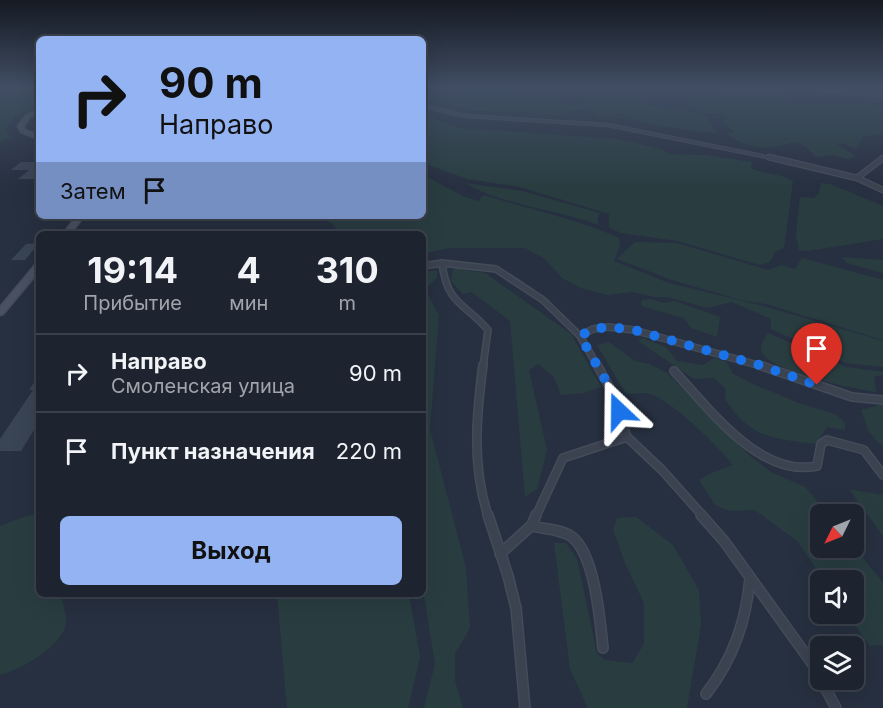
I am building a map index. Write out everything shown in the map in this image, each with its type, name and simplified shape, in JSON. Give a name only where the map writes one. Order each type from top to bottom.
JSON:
[{"type":"main road","points":[[25,120],[21,126],[23,131],[36,136]]},
{"type":"main road","points":[[68,231],[78,219]]},
{"type":"main road","points":[[0,312],[36,270]]},
{"type":"street","points":[[524,120],[608,125],[804,164],[857,178],[883,190]]},
{"type":"street","points":[[857,178],[883,158]]},
{"type":"street","points":[[426,266],[442,263],[496,268],[543,300],[580,336],[610,388],[627,436],[662,470],[724,541],[810,660]]},
{"type":"street","points":[[442,263],[444,281],[459,306],[476,316],[488,330],[478,406],[477,467],[489,522],[509,578],[520,645],[525,708]]},
{"type":"street","points":[[580,336],[593,329],[608,327],[634,330],[759,365],[852,397],[883,400]]},
{"type":"street","points":[[674,371],[735,432],[769,459],[785,466],[807,469],[817,466],[821,444],[827,440],[864,450],[883,475]]},
{"type":"street","points":[[501,554],[531,526],[547,495],[555,469],[563,458],[627,436]]},
{"type":"street","points":[[531,526],[570,536],[578,543],[584,554],[600,613],[603,648]]},
{"type":"street","points":[[706,694],[722,674],[738,641],[749,600],[750,578]]},
{"type":"street","points":[[827,690],[836,708]]},
{"type":"green space","points":[[0,120],[11,120],[6,130],[11,138],[0,142]]},
{"type":"green space","points":[[426,120],[438,120],[462,128],[617,139],[661,149],[671,154],[706,155],[752,162],[751,168],[793,181],[784,248],[775,252],[770,262],[760,265],[677,241],[621,233],[609,227],[609,214],[520,187],[467,179],[426,164]]},
{"type":"green space","points":[[637,120],[708,120],[718,134],[648,124]]},
{"type":"green space","points":[[724,120],[883,120],[883,135],[864,136],[855,149],[845,144],[836,144],[856,156],[848,159],[834,155],[816,157],[797,143],[772,148],[742,143],[725,134],[735,132],[722,123]]},
{"type":"green space","points":[[426,177],[465,197],[479,201],[482,196],[487,196],[570,220],[619,238],[620,244],[614,261],[669,283],[767,307],[883,341],[883,367],[846,363],[771,329],[771,319],[732,302],[707,308],[668,297],[632,292],[608,295],[581,288],[562,278],[544,258],[525,248],[449,248],[426,253],[426,231],[338,231],[331,223],[320,219],[426,219]]},
{"type":"green space","points":[[465,183],[522,191],[600,213],[597,219],[599,225],[496,197]]},
{"type":"green space","points":[[821,183],[830,184],[883,206],[883,239],[808,251],[799,250],[796,235],[800,197],[814,198],[819,193]]},
{"type":"green space","points":[[635,242],[677,243],[768,270],[781,265],[795,269],[802,258],[883,280],[883,340],[766,304],[745,301],[672,280],[617,259]]},
{"type":"green space","points":[[842,257],[883,260],[883,273],[847,263]]},
{"type":"green space","points":[[453,268],[485,273],[571,334],[601,387],[583,393],[561,395],[554,377],[538,364],[529,370],[547,450],[537,489],[525,497],[510,321],[472,292],[463,294],[451,281]]},
{"type":"green space","points":[[437,271],[437,278],[426,288],[426,273]]},
{"type":"green space","points":[[426,291],[439,315],[430,429],[466,568],[470,628],[455,654],[455,681],[463,708],[424,708],[435,664],[424,597]]},
{"type":"green space","points":[[651,299],[664,303],[675,301],[720,317],[717,337],[691,328],[684,318],[641,306],[642,300]]},
{"type":"green space","points":[[768,333],[846,367],[883,372],[883,375],[874,377],[876,392],[812,378],[778,365],[766,358],[761,350]]},
{"type":"green space","points":[[643,338],[666,347],[677,361],[703,365],[714,358],[727,362],[733,374],[755,385],[837,415],[845,423],[845,430],[827,427],[816,444],[775,438],[764,434],[744,422],[735,412],[725,399],[726,389],[714,378],[694,379],[638,341]]},
{"type":"green space","points":[[609,342],[635,361],[649,364],[667,373],[750,456],[771,472],[805,487],[819,504],[810,504],[810,558],[863,558],[883,583],[883,645],[870,646],[854,624],[864,624],[864,570],[817,570],[797,541],[755,510],[730,511],[715,505],[699,480],[733,465],[706,436],[670,405],[650,394],[626,394],[597,345]]},
{"type":"green space","points":[[883,404],[883,445],[879,444],[868,430],[861,410]]},
{"type":"green space","points":[[849,489],[882,495],[883,493],[883,536],[864,510],[864,504],[860,504]]},
{"type":"green space","points":[[36,514],[36,597],[62,597],[66,623],[57,640],[39,656],[0,675],[0,526]]},
{"type":"green space","points":[[636,517],[673,545],[699,590],[701,625],[687,708],[588,708],[570,669],[554,543],[566,543],[577,559],[597,653],[605,660],[632,663],[644,644],[644,603],[625,563],[613,529],[617,518]]},
{"type":"green space","points":[[277,597],[410,597],[420,657],[408,708],[287,708]]},
{"type":"building","points":[[21,162],[36,162],[36,179],[18,179],[29,170],[11,170]]},
{"type":"building","points":[[36,243],[36,247],[25,260],[11,260],[26,244]]},
{"type":"building","points":[[36,380],[36,427],[21,451],[0,451],[0,439],[33,390],[29,390]]},
{"type":"route","points":[[619,411],[610,388],[580,336],[593,329],[608,327],[634,330],[759,365],[817,385]]}]
